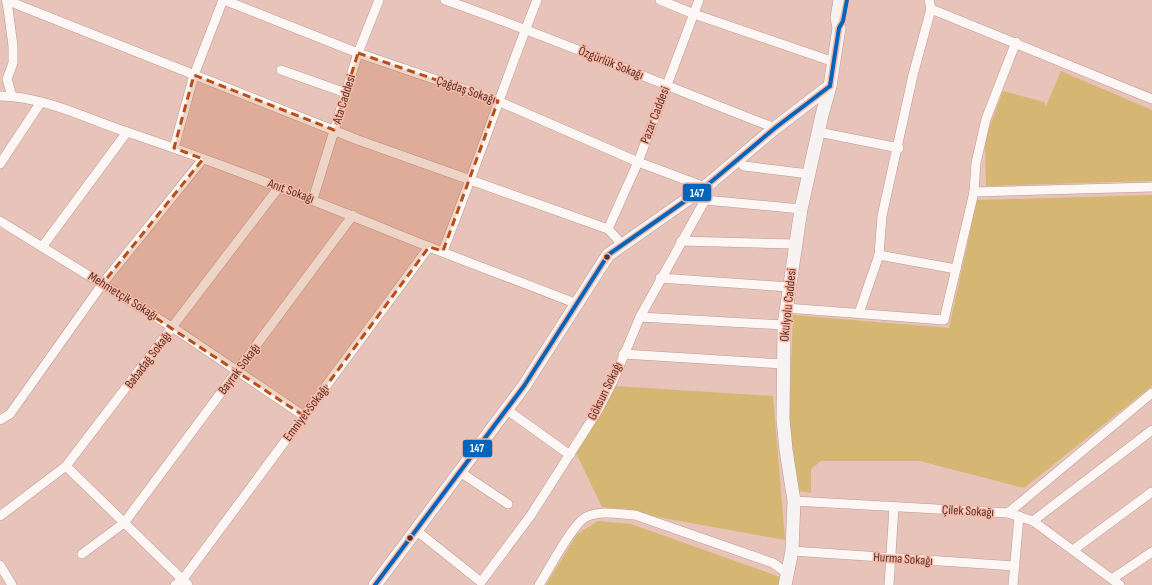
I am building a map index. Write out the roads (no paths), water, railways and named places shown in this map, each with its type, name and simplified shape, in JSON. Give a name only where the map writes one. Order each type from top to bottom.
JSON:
[{"type":"street","name":"Çağdaş Sokağı","points":[[223,0],[358,52],[498,101],[638,162],[705,187]]},
{"type":"street","points":[[174,148],[194,75],[223,0]]},
{"type":"street","name":"Ata Caddesi","points":[[313,199],[358,52],[379,0]]},
{"type":"street","name":"Özgürlük Sokağı","points":[[445,0],[526,28],[666,86],[775,128]]},
{"type":"street","points":[[443,251],[471,180],[498,101],[537,0]]},
{"type":"street","points":[[660,0],[694,14],[834,62]]},
{"type":"street","name":"Pazar Caddesi","points":[[608,229],[638,162],[699,0]]},
{"type":"street","points":[[839,28],[837,18],[840,0]]},
{"type":"street","points":[[839,28],[843,21],[848,0]]},
{"type":"street","points":[[12,96],[7,79],[13,63],[12,1],[334,130],[608,229],[622,244]]},
{"type":"street","points":[[859,313],[880,255],[882,216],[899,148],[930,4],[1152,99]]},
{"type":"street","name":"Okulyolu Caddesi","points":[[786,579],[792,551],[794,501],[783,419],[784,325],[801,209],[830,86],[839,28]]},
{"type":"street","points":[[786,308],[944,320],[974,192],[976,163],[986,119],[1016,42]]},
{"type":"street","points":[[281,70],[346,93]]},
{"type":"street","points":[[375,585],[507,410],[546,354],[608,255],[705,187],[775,128],[830,86]]},
{"type":"street","name":"Anıt Sokağı","points":[[0,96],[12,96],[41,102],[174,148],[313,199],[429,247],[443,251],[577,304]]},
{"type":"street","points":[[0,164],[41,102]]},
{"type":"street","points":[[42,247],[127,132]]},
{"type":"street","points":[[818,132],[899,148]]},
{"type":"street","points":[[0,420],[10,414],[103,283],[203,159]]},
{"type":"street","points":[[738,160],[744,166],[809,174]]},
{"type":"street","name":"Babadağ Sokağı","points":[[0,516],[66,466],[279,187]]},
{"type":"street","name":"Göksun Sokağı","points":[[417,531],[481,582],[531,515],[570,455],[613,381],[623,354],[640,317],[660,278],[705,200],[705,187]]},
{"type":"street","points":[[974,192],[1152,187]]},
{"type":"street","points":[[705,200],[801,209]]},
{"type":"street","name":"Bayrak Sokağı","points":[[82,554],[124,523],[353,215]]},
{"type":"street","name":"Mehmetçik Sokağı","points":[[0,221],[103,283],[172,327],[304,416]]},
{"type":"street","points":[[682,241],[795,244]]},
{"type":"street","name":"Emniyet Sokağı","points":[[175,585],[185,582],[304,416],[429,247]]},
{"type":"street","points":[[880,255],[956,269]]},
{"type":"street","points":[[660,278],[789,287]]},
{"type":"street","points":[[640,317],[784,325]]},
{"type":"street","points":[[623,354],[783,364]]},
{"type":"street","points":[[1008,513],[1151,395]]},
{"type":"street","points":[[507,410],[570,455]]},
{"type":"street","points":[[1033,521],[1152,430]]},
{"type":"street","points":[[66,466],[185,582]]},
{"type":"street","points":[[460,472],[508,504]]},
{"type":"street","points":[[1073,550],[1152,492]]},
{"type":"street","name":"Çilek Sokağı","points":[[794,501],[1008,513],[1033,521],[1116,582]]},
{"type":"street","points":[[889,585],[894,507]]},
{"type":"street","points":[[539,585],[572,532],[585,517],[611,513],[635,515],[773,563],[786,579]]},
{"type":"street","points":[[1013,585],[1019,516]]},
{"type":"street","name":"Hurma Sokağı","points":[[792,551],[1015,566]]},
{"type":"street","points":[[1116,582],[1152,552]]},
{"type":"street","points":[[0,565],[12,585]]}]
